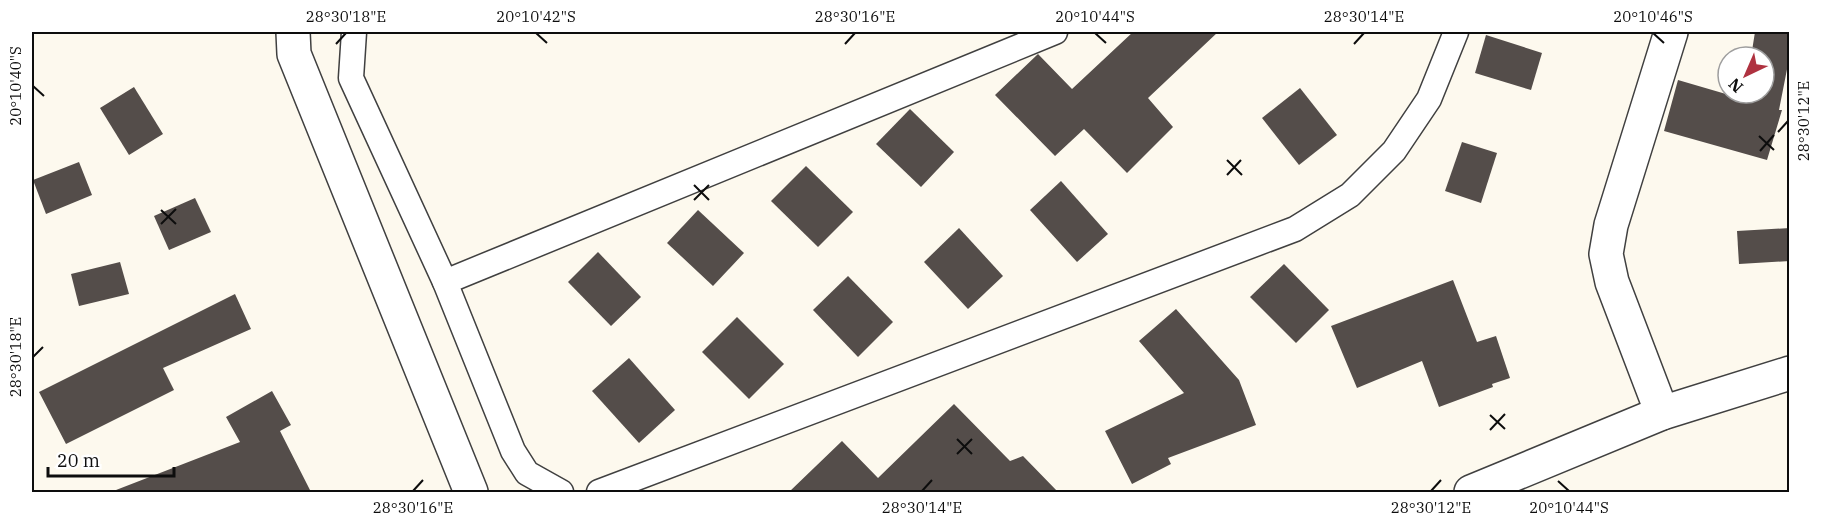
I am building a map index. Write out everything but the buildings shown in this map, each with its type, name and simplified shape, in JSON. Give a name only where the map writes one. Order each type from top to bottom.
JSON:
[{"type":"street","points":[[293,32],[294,54],[471,492]]},
{"type":"street","points":[[1662,413],[1612,282],[1606,254],[1611,225],[1671,32]]},
{"type":"street","points":[[1471,492],[1662,413],[1790,373]]},
{"type":"lane","points":[[354,32],[351,78],[446,282],[513,451],[527,473],[561,492]]},
{"type":"lane","points":[[446,282],[1055,32]]},
{"type":"lane","points":[[599,492],[1295,229],[1350,195],[1394,151],[1429,99],[1456,32]]}]
